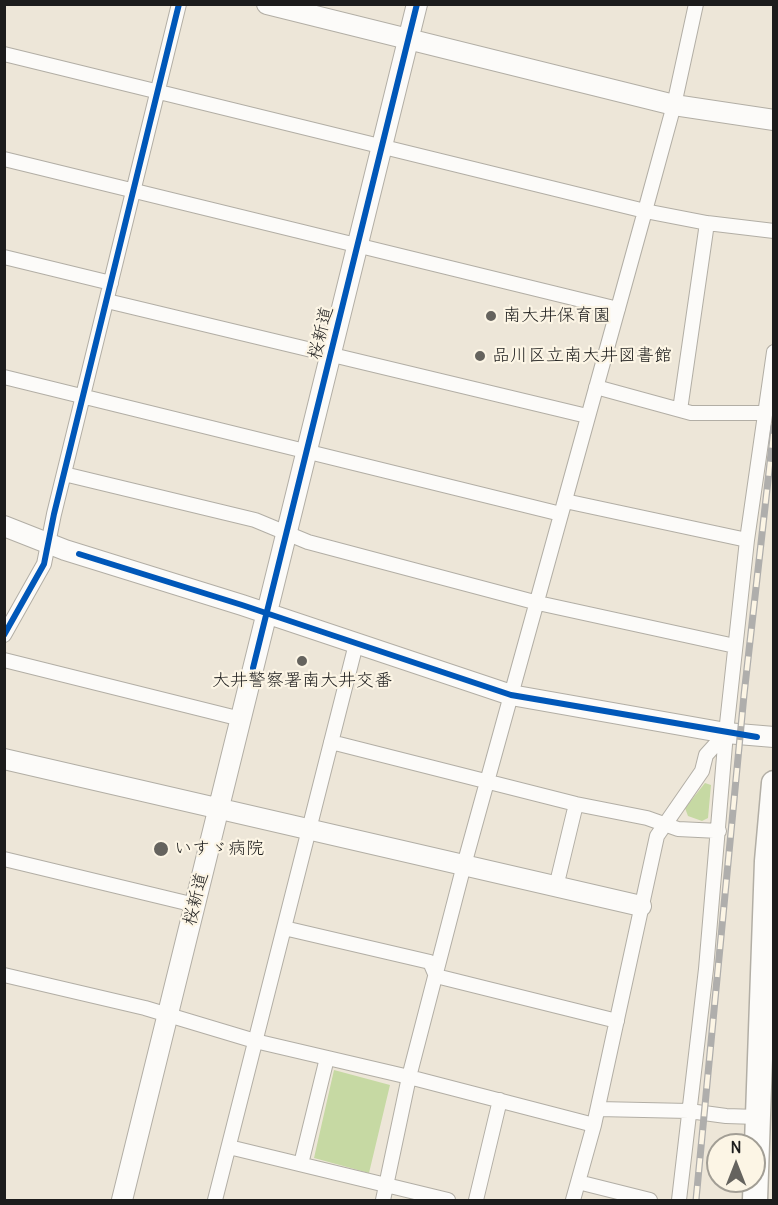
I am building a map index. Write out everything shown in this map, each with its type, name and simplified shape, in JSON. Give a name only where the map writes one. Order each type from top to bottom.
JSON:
[{"type":"highway","points":[[755,1200],[766,872],[774,783]]},
{"type":"street","points":[[4,635],[44,564],[179,4]]},
{"type":"street","points":[[267,4],[674,105],[774,120]]},
{"type":"street","name":"桜新道","points":[[122,1200],[417,4]]},
{"type":"street","points":[[382,1200],[409,1077],[464,865],[674,105],[696,4]]},
{"type":"street","points":[[4,54],[645,211],[707,223],[774,231]]},
{"type":"street","points":[[4,159],[618,309]]},
{"type":"street","points":[[680,410],[707,223]]},
{"type":"street","points":[[4,257],[111,283]]},
{"type":"street","points":[[107,300],[587,416]]},
{"type":"street","points":[[679,1200],[719,831],[735,646],[747,540],[774,352]]},
{"type":"street","points":[[4,377],[307,451],[563,508],[747,540]]},
{"type":"street","points":[[596,387],[680,410],[711,413],[764,413]]},
{"type":"street","points":[[64,474],[255,520],[308,542],[538,603],[735,646]]},
{"type":"street","points":[[4,526],[48,543],[511,695],[726,733],[774,737]]},
{"type":"street","points":[[215,1200],[356,644]]},
{"type":"street","points":[[4,660],[241,719]]},
{"type":"street","points":[[573,1200],[594,1125],[657,836],[702,771],[706,755],[726,733]]},
{"type":"street","points":[[331,742],[576,804],[647,818],[678,829],[719,831]]},
{"type":"street","points":[[4,759],[641,906]]},
{"type":"street","points":[[556,886],[576,804]]},
{"type":"street","points":[[4,859],[195,905]]},
{"type":"street","points":[[284,928],[430,962],[436,976]]},
{"type":"street","points":[[4,975],[168,1015],[255,1041],[409,1077],[594,1125]]},
{"type":"street","points":[[436,976],[617,1021]]},
{"type":"street","points":[[301,1164],[327,1058]]},
{"type":"street","points":[[476,1200],[500,1100]]},
{"type":"street","points":[[597,1109],[689,1111],[757,1117]]},
{"type":"street","points":[[229,1147],[448,1200]]},
{"type":"street","points":[[578,1182],[650,1200]]},
{"type":"green space","points":[[705,783],[711,785],[708,818],[702,821],[688,816],[685,808]]},
{"type":"green space","points":[[334,1070],[390,1085],[369,1173],[314,1158]]},
{"type":"railway","points":[[696,1200],[744,695],[774,427]]},
{"type":"cycle path","points":[[4,635],[44,564],[54,514],[179,4]]},
{"type":"cycle path","points":[[253,668],[417,4]]},
{"type":"cycle path","points":[[79,554],[242,605],[511,695],[757,737]]},
{"type":"place","name":"南大井保育園","points":[[491,316]]},
{"type":"place","name":"品川区立南大井図書館","points":[[480,356]]},
{"type":"place","name":"大井警察署南大井交番","points":[[302,661]]},
{"type":"place","name":"いすゞ病院","points":[[161,849]]}]
